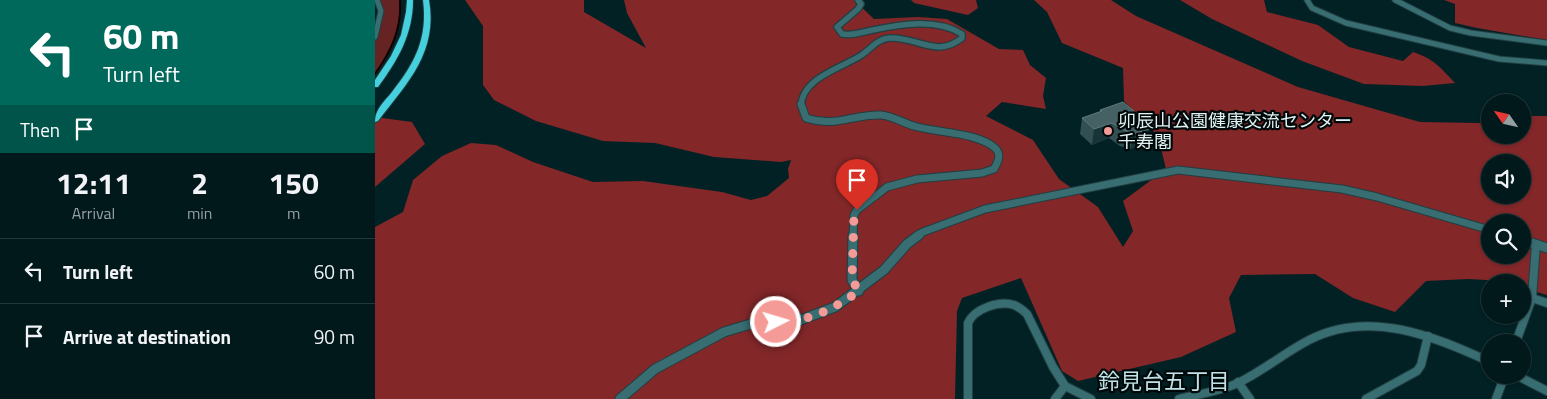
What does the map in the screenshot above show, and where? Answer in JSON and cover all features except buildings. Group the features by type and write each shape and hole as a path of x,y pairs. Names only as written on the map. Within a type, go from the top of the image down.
{"highway":[{"path":"375,85 386,71 404,38 408,23 410,0"},
{"path":"375,119 405,79 419,56 427,37 429,20 426,0"}],"street":[{"path":"375,37 381,11 377,0"},
{"path":"858,0 861,4 858,9 837,27 842,34 849,36 878,28 926,25 948,27 960,32 962,38 949,47 940,48 899,38 883,39 859,57 826,74 808,90 801,101 801,108 806,118 834,124 873,114 884,115 915,127 973,140 994,147 998,152 999,158 995,168 981,174 921,179 889,186 857,210 853,224 851,258 852,280 859,291"},
{"path":"1307,0 1312,8 1346,23 1499,59 1547,63"},
{"path":"1395,0 1450,28 1471,33 1547,43"},
{"path":"621,399 655,370 678,355 724,332 757,322 795,322 835,307 885,270 907,244 923,232 985,209 1178,170 1342,189 1377,197 1481,227"},
{"path":"1531,242 1547,248"},
{"path":"1519,334 1532,298 1536,244"},
{"path":"1532,298 1547,303"},
{"path":"967,399 967,323 971,316 996,303 1021,308 1027,314 1053,367 1065,386 1091,399"},
{"path":"1179,399 1238,382 1306,341 1322,334 1351,326 1373,326 1417,332 1481,358"},
{"path":"1366,399 1417,371 1421,364 1428,336"},
{"path":"1238,382 1250,399"},
{"path":"1531,382 1547,390"},
{"path":"1496,399 1502,384"},
{"path":"1055,399 1065,386"}],"shaded area":[{"path":"379,0 399,0 399,20 394,40 375,76 375,41"},
{"path":"465,0 584,0 584,12 646,48 627,13 624,0 854,0 874,19 918,17 947,19 999,49 1023,50 1030,65 1046,78 1043,96 1046,109 1002,102 986,116 1033,140 1059,179 1098,207 1123,247 1133,231 1123,201 1166,169 1158,136 1124,101 1123,68 1062,43 1047,12 1034,0 1111,0 1136,16 1298,87 1420,122 1481,122 1481,144 1531,144 1531,116 1547,116 1547,295 1531,290 1531,274 1481,274 1481,280 1426,281 1395,312 1353,298 1315,274 1241,275 1229,298 1236,332 1181,357 1078,381 1062,371 1021,278 962,298 957,311 955,399 375,399 375,227 403,212 413,180 442,156 471,143 496,145 533,162 593,182 643,181 722,192 751,200 767,196 789,178 788,169 791,160 781,162 714,157 655,143 603,141 536,121 494,100 483,85 483,26"},
{"path":"911,0 976,0 978,8 968,15 914,3"},
{"path":"1180,0 1264,0 1267,12 1318,25 1349,47 1403,61 1413,52 1420,55 1436,64 1455,83 1423,86 1364,84 1302,61 1212,19"},
{"path":"1444,0 1547,0 1547,40 1455,23 1455,4"},
{"path":"375,117 412,122 425,144 375,187"}],"waterway":[{"path":"375,74 386,57 394,39 399,21 400,0"}],"place":[{"name":"卯辰山公園健康交流センター 千寿閣","path":"1108,131"}],"district":[{"name":"鈴見台五丁目","path":"1164,381"}],"route":[{"path":"776,322 795,322 835,307 859,291 852,280 851,258 854,215 857,210"}]}
